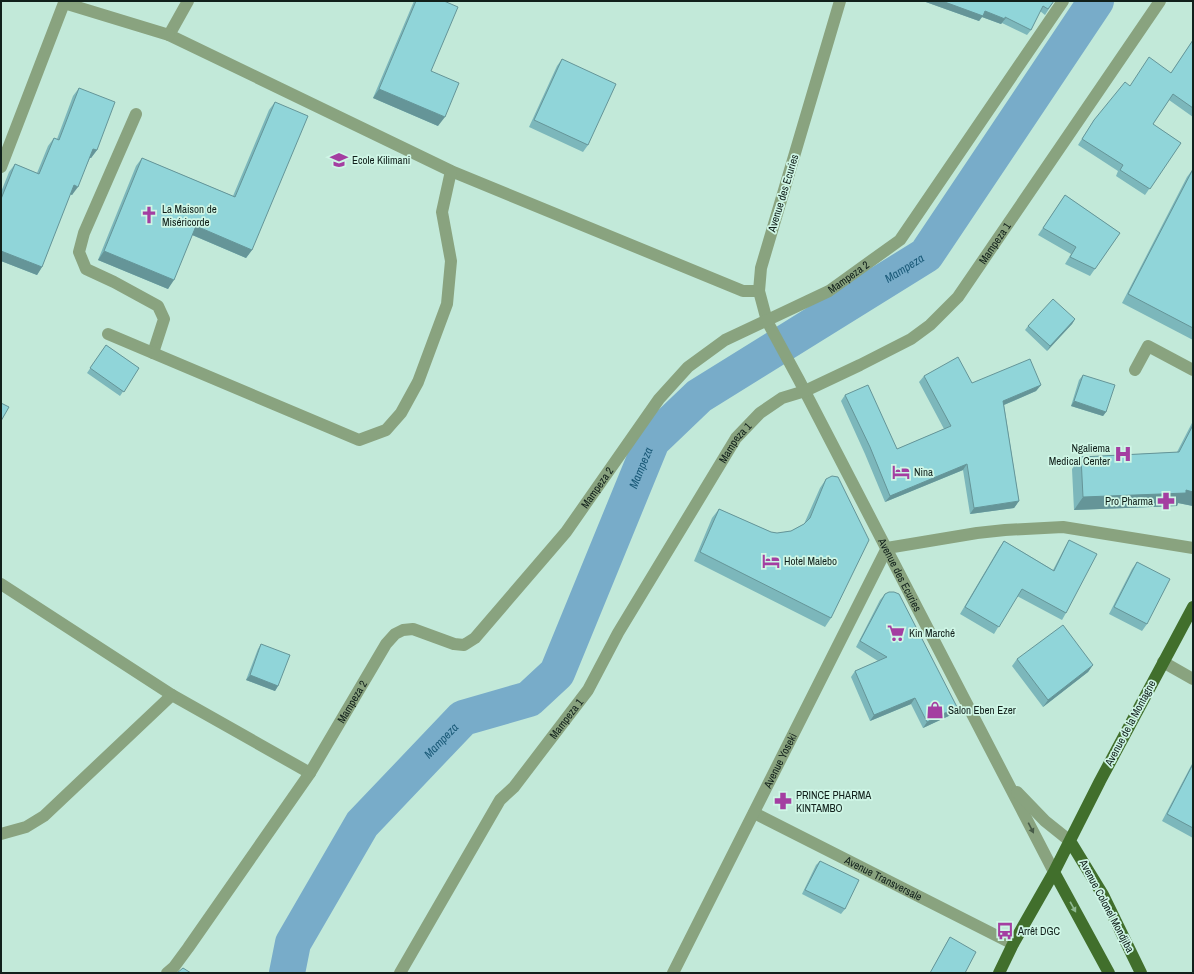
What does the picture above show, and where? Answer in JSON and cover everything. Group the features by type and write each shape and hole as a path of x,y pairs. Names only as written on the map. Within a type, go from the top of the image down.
{"main road":[{"name":"Avenue de la Montagne","path":"999,973 1013,944 1054,872 1100,781 1193,607"},
{"name":"Avenue Colonel Mondjiba","path":"1070,841 1103,895 1141,973"},
{"path":"1054,872 1109,973"}],"street":[{"path":"169,36 188,1"},
{"name":"Avenue des Ecuries","path":"840,1 760,268 759,291 766,321 776,336 805,391 1054,872"},
{"name":"Mampeza 2","path":"167,973 174,967 188,948 310,774 386,644 395,634 403,630 413,629 454,644 464,645 474,638 566,532 659,399 688,367 725,340 829,291 900,240 1064,1"},
{"name":"Mampeza 1","path":"400,973 500,800 514,787 588,690 618,633 736,438 760,413 782,398 805,391 911,339 930,325 958,297 1160,1"},
{"path":"1,167 64,3 169,36 451,171 742,291 759,291"},
{"path":"136,114 84,233 79,252 86,269 114,282 158,306 164,320 153,353"},
{"path":"108,334 359,440 386,430 401,413 418,382 447,304 451,261 442,212 451,171"},
{"path":"1135,370 1148,346 1193,370"},
{"path":"886,548 977,533 1063,527 1193,548"},
{"name":"Avenue Yoseki","path":"673,973 886,548"},
{"path":"1,584 172,695 310,774"},
{"path":"1163,662 1193,679"},
{"path":"1,834 26,827 44,816 172,695"},
{"name":"Avenue des Ecuries","path":"1007,780 1045,821 1070,841"},
{"name":"Avenue Transversale","path":"754,813 1013,944"}],"building":[{"path":"416,1 444,1 458,7 431,71 459,83 445,117 379,89"},
{"path":"942,1 1054,1 1048,9 1043,6 1031,30 1005,17 1005,19 985,11 983,16"},
{"path":"1193,40 1193,108 1173,94 1153,124 1181,143 1150,189 1120,170 1123,165 1082,139 1094,120 1125,82 1130,86 1149,57 1171,73"},
{"path":"562,59 616,84 588,145 534,120"},
{"path":"79,88 115,102 97,150 93,149 78,187 74,185 42,267 1,251 1,199 15,164 39,174 54,138 59,140"},
{"path":"275,102 308,116 252,250 196,226 174,280 104,251 142,158 235,197"},
{"path":"1193,169 1193,328 1128,294"},
{"path":"1065,195 1120,233 1095,269 1070,257 1076,247 1043,228"},
{"path":"1053,299 1075,319 1050,346 1028,326"},
{"path":"106,345 139,368 124,392 90,368"},
{"path":"958,357 972,383 1030,359 1041,385 1003,401 1019,501 974,508 967,464 890,496 870,447 845,395 868,385 897,449 951,426 924,376"},
{"path":"1083,375 1115,385 1106,412 1074,401"},
{"path":"1,403 9,407 1,421"},
{"path":"1193,425 1193,492 1186,490 1186,493 1083,497 1081,457 1179,452"},
{"path":"832,476 838,477 869,540 831,618 700,552 719,509 771,532 777,533 791,531 804,524 810,518 826,479"},
{"path":"1069,540 1097,554 1066,613 1022,589 999,627 965,607 1004,541 1054,571"},
{"path":"1137,562 1170,579 1147,624 1114,607"},
{"path":"889,592 899,594 957,707 927,722 915,698 874,715 855,671 887,657 860,641 885,594"},
{"path":"1063,625 1093,665 1048,700 1017,659"},
{"path":"261,644 290,655 278,686 250,675"},
{"path":"1193,764 1193,828 1167,814"},
{"path":"820,861 859,880 845,909 805,890"},
{"path":"950,937 976,952 965,973 930,973"},
{"path":"183,968 191,973 177,973"}],"waterway":[{"name":"Mampeza","path":"287,973 293,943 362,824 463,718 529,699 557,673 652,441 699,396 926,255 1096,1"}],"place":[{"name":"Ecole Kilimani","path":"339,160"},
{"name":"La Maison de Miséricorde","path":"149,215"},
{"name":"Ngaliema Medical Center","path":"1123,454"},
{"name":"Nina","path":"901,472"},
{"name":"Pro Pharma","path":"1166,501"},
{"name":"Hotel Malebo","path":"771,561"},
{"name":"Kin Marché","path":"896,633"},
{"name":"Salon Eben Ezer","path":"935,710"},
{"name":"PRINCE PHARMA KINTAMBO","path":"783,801"},
{"name":"Arrêt DGC","path":"1005,931"}]}
